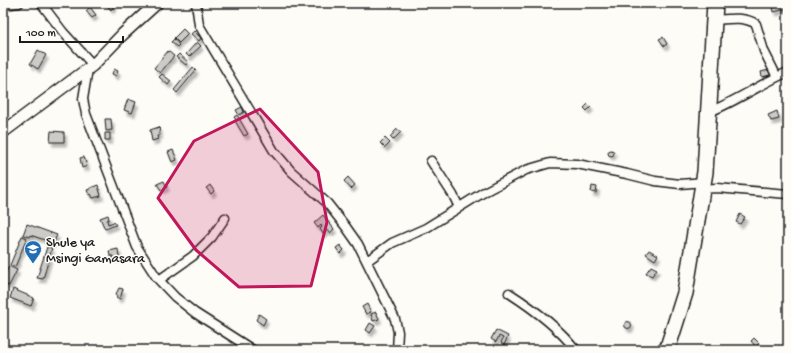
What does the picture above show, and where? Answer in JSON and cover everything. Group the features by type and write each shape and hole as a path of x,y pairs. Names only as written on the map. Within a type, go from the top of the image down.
{"highway":[{"path":"667,350 685,293 703,186 715,3"}],"street":[{"path":"3,5 19,3"},
{"path":"41,3 91,67"},
{"path":"3,132 91,67 156,3"},
{"path":"196,3 199,25 274,151 291,171 326,203 346,226 358,244 395,319 398,332 397,350"},
{"path":"714,20 750,20 756,24 764,51 777,77"},
{"path":"91,67 83,99 86,114 137,247 159,280 175,297 195,313 253,350"},
{"path":"709,112 740,98 761,85 788,72"},
{"path":"431,161 459,207"},
{"path":"367,261 392,244 426,228 484,192 526,170 550,163 577,164 655,181 788,194"},
{"path":"159,280 193,256 212,237 225,218"},
{"path":"509,293 534,310 560,332 576,350"}],"highlighted area":[{"path":"260,109 318,172 327,222 311,286 239,287 196,250 158,198 194,141"}],"building":[{"path":"111,3 115,5 111,10 108,7"},
{"path":"786,4 788,8 774,12 773,7"},
{"path":"90,7 96,15 92,18 86,11"},
{"path":"183,29 188,34 179,43 174,38"},
{"path":"194,31 201,38 199,41 191,34"},
{"path":"663,37 667,44 664,46 659,39"},
{"path":"174,39 179,45 177,47 171,42"},
{"path":"197,42 201,46 189,57 186,54"},
{"path":"38,50 46,55 38,69 30,64"},
{"path":"168,51 174,56 160,73 154,68"},
{"path":"179,54 188,62 186,65 176,57"},
{"path":"193,67 196,70 177,93 174,90"},
{"path":"114,69 118,71 116,76 112,74"},
{"path":"772,69 774,74 762,77 761,72"},
{"path":"162,74 171,81 168,85 159,77"},
{"path":"128,99 136,102 132,113 124,110"},
{"path":"588,104 591,107 587,111 584,108"},
{"path":"242,107 244,112 239,115 236,110"},
{"path":"777,111 779,119 771,121 768,115"},
{"path":"237,115 248,134 244,136 235,121 236,120 234,117"},
{"path":"105,119 111,119 112,130 106,131"},
{"path":"159,127 160,135 157,136 158,139 152,141 150,130"},
{"path":"397,129 401,132 393,140 390,137"},
{"path":"51,131 64,132 64,142 50,142"},
{"path":"105,133 110,133 110,140 105,140"},
{"path":"385,138 390,143 385,148 380,143"},
{"path":"173,150 177,160 172,162 168,152"},
{"path":"611,150 614,153 611,156 608,153"},
{"path":"84,157 87,166 82,168 80,158"},
{"path":"348,177 355,185 351,189 344,181"},
{"path":"164,181 167,187 161,190 157,184"},
{"path":"98,185 101,196 93,198 91,194 89,195 87,190"},
{"path":"210,185 214,191 211,194 206,188"},
{"path":"592,186 597,187 596,193 591,192"},
{"path":"740,214 745,217 740,224 736,222"},
{"path":"108,215 108,224 114,222 116,225 105,229 100,218"},
{"path":"323,215 334,229 330,233 328,230 323,234 320,229 322,227 321,225 318,228 314,223"},
{"path":"27,224 57,235 53,244 30,235 30,237 23,235"},
{"path":"22,236 27,238 15,267 10,265"},
{"path":"340,245 344,250 340,254 336,248"},
{"path":"47,247 52,248 43,279 37,278"},
{"path":"118,249 119,258 113,259 113,256 110,256 109,251"},
{"path":"649,250 658,255 655,260 646,254"},
{"path":"9,266 17,270 9,286 3,283 3,278"},
{"path":"651,266 657,269 652,276 646,273"},
{"path":"119,288 123,289 120,299 116,297"},
{"path":"13,289 34,298 31,306 10,298"},
{"path":"367,304 371,312 366,314 362,307"},
{"path":"376,312 379,319 373,321 371,314"},
{"path":"259,314 266,319 263,325 256,320"},
{"path":"628,322 631,325 628,328 625,325"},
{"path":"370,323 375,326 370,333 366,330"},
{"path":"496,330 508,336 504,345 501,343 503,338 499,336 496,342 491,339"},
{"path":"754,338 759,343 756,347 751,341"}],"place":[{"name":"Shule ya Msingi Gamasara","path":"33,264"}]}
